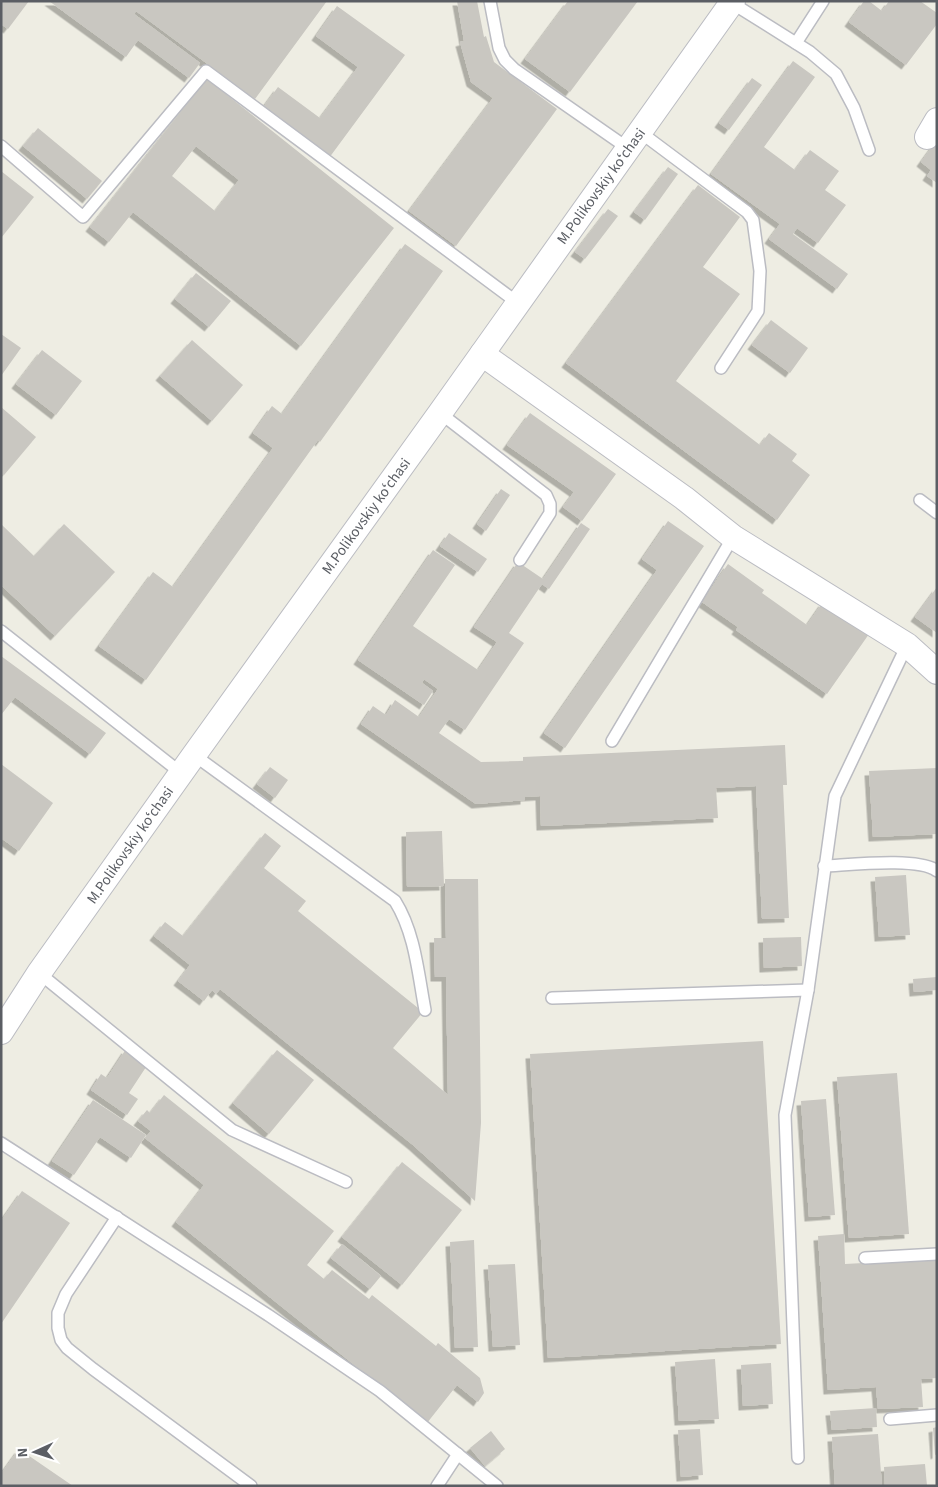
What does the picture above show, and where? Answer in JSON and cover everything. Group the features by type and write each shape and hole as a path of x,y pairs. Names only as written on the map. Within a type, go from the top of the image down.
{"street":[{"name":"M.Polikovskiy koʻchasi","path":"1,1032 40,973 187,764 733,2"},
{"path":"482,354 684,498 733,537 907,645 937,672"}],"lane":[{"path":"490,1 499,48 506,60 514,68 634,140 747,212 753,220 760,271 758,311 721,368"},
{"path":"796,43 823,1"},
{"path":"733,2 810,52 836,74 854,108 869,150"},
{"path":"1,146 83,217 206,71 518,302"},
{"path":"440,413 546,495 550,504 550,513 520,560"},
{"path":"920,500 937,513"},
{"path":"612,741 733,537"},
{"path":"1,631 187,764 395,901 404,916 413,947 425,1010"},
{"path":"798,1458 785,1115 808,990 835,796 907,645"},
{"path":"824,866 912,863 932,867 937,871"},
{"path":"40,973 232,1130 346,1182"},
{"path":"552,998 808,990"},
{"path":"1,1143 268,1315 380,1391 497,1486"},
{"path":"117,1218 66,1294 58,1312 58,1328 61,1340 67,1348 93,1369 251,1486"},
{"path":"865,1258 937,1254"},
{"path":"890,1419 937,1415"},
{"path":"437,1486 458,1454"}],"building":[{"path":"1,1 29,1 8,29 1,24"},
{"path":"49,1 327,1 255,99 136,11 134,14 200,63 189,78 138,40 126,57"},
{"path":"457,1 477,1 484,37 486,36 494,62 557,109 456,246 409,211 493,98 471,82 460,42 464,41"},
{"path":"568,1 638,1 570,92 525,59"},
{"path":"864,1 869,1 882,11 889,1 920,1 937,13 937,24 906,65 849,22"},
{"path":"337,6 405,55 329,158 262,109 278,87 320,118 358,67 316,36"},
{"path":"793,61 815,77 764,147 795,170 810,150 839,171 825,190 846,205 818,243 797,228 793,234 848,274 837,289 769,239 780,224 711,174"},
{"path":"752,78 762,85 729,130 719,123"},
{"path":"207,79 394,228 301,346 133,212 109,242 90,227","holes":["196,146 239,180 215,211 172,176"]},
{"path":"38,128 102,181 87,199 23,146"},
{"path":"937,140 937,183 927,176 931,170 921,162"},
{"path":"668,167 678,174 645,220 634,212"},
{"path":"1,171 34,197 1,238"},
{"path":"698,185 740,217 703,267 740,294 676,381 760,445 769,433 797,454 792,461 810,475 777,520 566,363"},
{"path":"608,209 618,216 585,259 575,252"},
{"path":"405,244 443,271 320,442 318,440 146,680 99,646 153,572 173,587 273,448 253,433 272,406 282,414"},
{"path":"196,273 231,301 209,327 175,299"},
{"path":"771,320 808,348 790,373 752,345"},
{"path":"1,334 21,348 1,376"},
{"path":"192,340 243,385 212,421 160,376"},
{"path":"42,350 82,381 56,415 16,384"},
{"path":"1,407 36,437 4,475 1,473"},
{"path":"530,413 616,474 582,521 563,507 574,492 507,445"},
{"path":"501,489 510,495 486,531 477,524"},
{"path":"668,521 704,546 565,748 544,733 657,570 642,559"},
{"path":"581,523 590,529 549,589 542,584 509,633 524,643 465,730 449,719 439,733 481,762 523,761 523,757 785,745 787,785 783,785 789,918 762,919 756,786 716,788 718,818 541,826 540,796 525,797 525,800 476,804 361,724 373,706 386,715 395,700 419,717 438,689 424,679 422,683 433,691 424,705 358,660 433,550 455,565 413,626 478,670 497,642 474,627 518,562 543,579"},
{"path":"1,524 34,556 64,524 115,572 55,636 1,585"},
{"path":"449,533 487,559 478,572 440,546"},
{"path":"728,564 764,590 762,593 807,625 823,602 869,634 827,694 736,630 738,627 702,602"},
{"path":"937,587 937,633 915,617"},
{"path":"1,656 106,733 90,754 15,697 1,715"},
{"path":"1,764 53,803 19,851 1,838"},
{"path":"270,767 288,780 275,798 257,784"},
{"path":"937,768 937,834 873,837 869,771"},
{"path":"442,831 444,886 407,887 406,832"},
{"path":"265,833 281,846 264,868 306,901 298,911 423,1012 393,1048 448,1095 446,977 435,977 434,938 446,938 445,879 478,879 481,1123 475,1201 413,1145 220,989 216,994 212,990 204,1001 178,981 190,965 154,936 165,922 183,936"},
{"path":"906,875 910,935 879,937 875,877"},
{"path":"801,937 802,966 764,968 763,938"},
{"path":"937,977 937,990 914,992 913,979"},
{"path":"763,1041 781,1344 548,1358 530,1054"},
{"path":"126,1049 148,1064 129,1093 138,1099 127,1115 91,1090 101,1074 107,1078"},
{"path":"277,1050 314,1080 269,1134 233,1103"},
{"path":"897,1073 909,1234 849,1238 837,1077"},
{"path":"164,1095 334,1231 307,1265 324,1279 332,1270 369,1299 372,1295 436,1346 438,1343 480,1378 484,1393 478,1402 457,1385 427,1423 176,1222 204,1185 145,1138 151,1131 138,1121 147,1110 150,1113"},
{"path":"826,1099 835,1215 809,1217 801,1101"},
{"path":"93,1100 146,1135 131,1158 100,1137 74,1175 52,1161"},
{"path":"402,1162 462,1210 402,1285 342,1237"},
{"path":"22,1191 70,1223 1,1324 1,1221"},
{"path":"844,1234 845,1264 937,1259 937,1378 921,1379 923,1407 878,1409 876,1387 828,1390 818,1236"},
{"path":"474,1240 478,1347 455,1348 450,1242"},
{"path":"342,1244 381,1276 370,1289 331,1258"},
{"path":"515,1264 520,1345 493,1347 488,1265"},
{"path":"715,1359 719,1419 679,1421 675,1362"},
{"path":"771,1363 773,1404 743,1406 741,1365"},
{"path":"876,1408 877,1427 832,1430 830,1411"},
{"path":"937,1427 937,1454 935,1455 933,1428"},
{"path":"700,1429 703,1475 681,1477 678,1430"},
{"path":"491,1431 505,1449 485,1466 470,1448"},
{"path":"878,1434 882,1486 835,1486 832,1437"},
{"path":"19,1449 73,1486 1,1486 1,1474"},
{"path":"925,1464 927,1486 885,1486 884,1467"}]}
